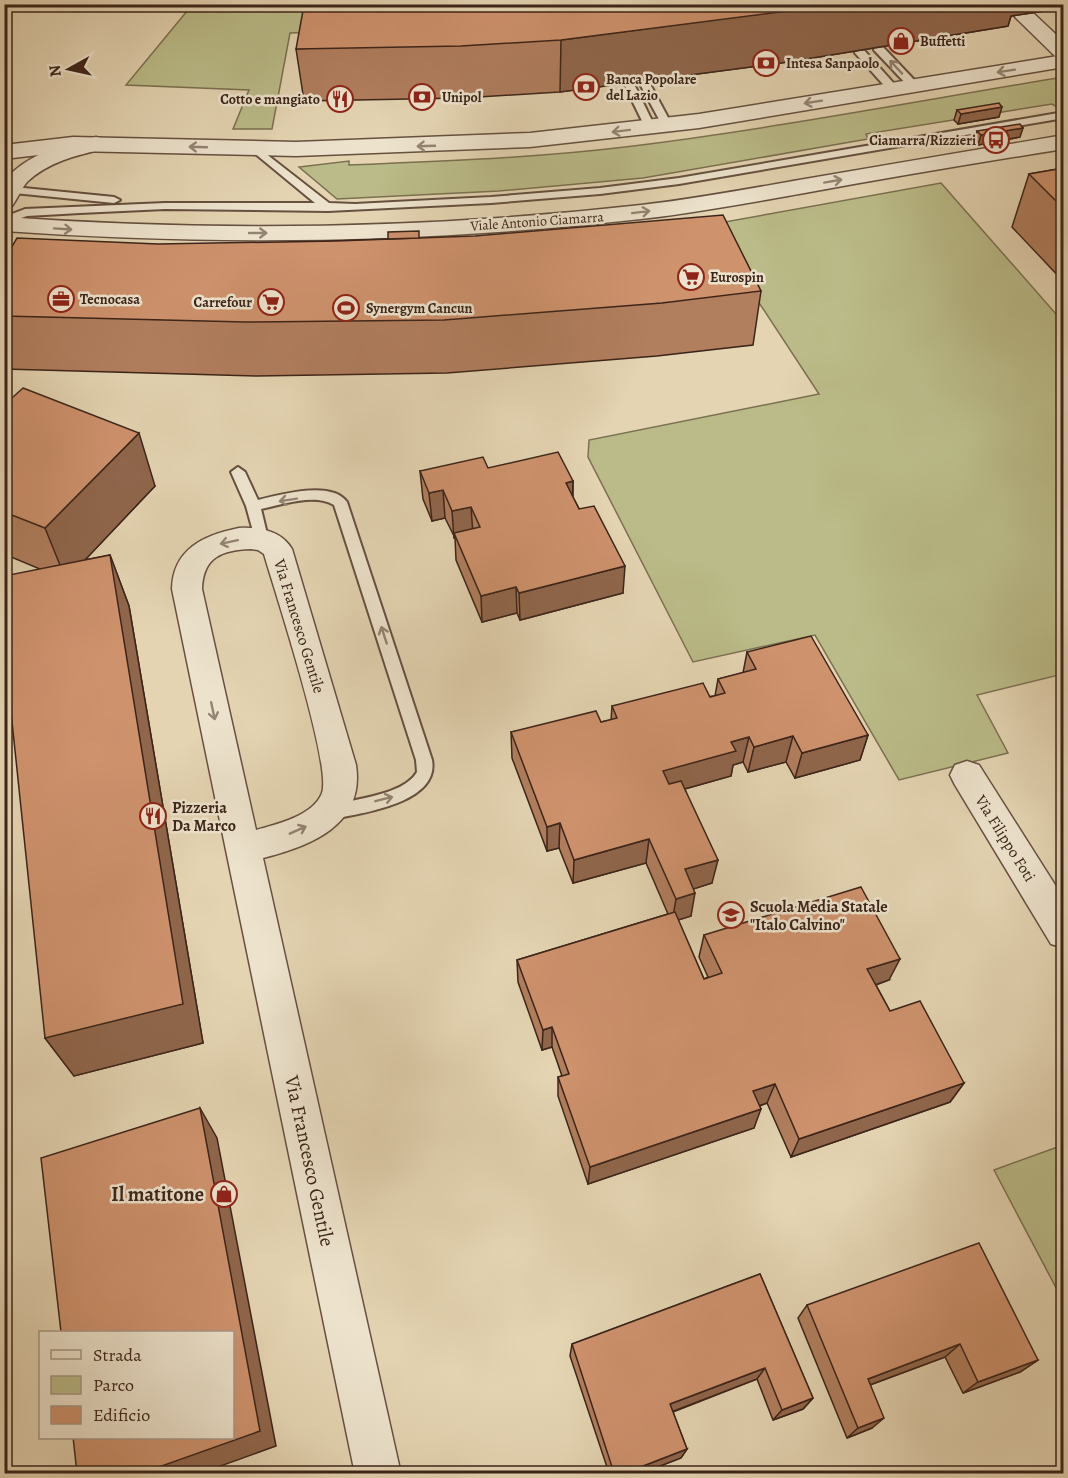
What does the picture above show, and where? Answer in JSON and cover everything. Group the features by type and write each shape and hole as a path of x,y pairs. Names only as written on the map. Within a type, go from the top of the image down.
{"street":[{"path":"1023,14 1064,54"},
{"path":"4,152 96,144 256,149 471,144 658,126 1064,61"},
{"name":"Viale Antonio Ciamarra","path":"4,223 183,238 458,227 590,218 686,210 1064,141"},
{"path":"6,193 24,172 38,164 68,151 96,144"},
{"name":"Via Francesco Gentile","path":"327,813 340,791 337,752 277,549 273,543 261,538 224,543 206,550 194,562 187,580 187,589 378,1473"},
{"name":"Via Filippo Foti","path":"967,775 1064,932"},
{"path":"243,848 291,834 327,813"}],"lane":[{"path":"879,48 903,88"},
{"path":"858,51 903,88"},
{"path":"645,84 658,126"},
{"path":"630,86 658,126"},
{"name":"Viale Antonio Ciamarra","path":"4,223 25,213 165,206 328,208 491,200 627,188 1064,115"},
{"path":"256,149 328,208"},
{"name":"Viale Antonio Ciamarra","path":"6,193 165,206"},
{"path":"238,472 253,506 261,538"},
{"path":"253,506 318,495 335,497 340,502 425,766 425,774 421,782 400,795 327,813"}],"green space":[{"path":"192,5 490,5 501,25 290,33 272,129 233,129 249,90 126,85"},
{"path":"1063,77 1063,106 1057,107 1052,104 866,134 868,139 643,178 499,191 337,199 299,167 349,161 349,165 487,159 625,147 790,123"},
{"path":"941,183 1063,322 1063,674 977,695 1008,753 899,780 815,635 693,662 588,457 589,440 819,394 708,225"},
{"path":"1064,1145 1063,1301 994,1170"}],"building":[{"path":"835,4 561,40 461,46 296,49 304,5"},
{"path":"999,103 1002,107 961,114 957,110"},
{"path":"1020,124 1023,128 981,135 977,131"},
{"path":"1064,168 1064,209 1029,174"},
{"path":"723,215 761,291 662,303 444,320 245,322 4,316 4,260 17,238 158,244 336,241 475,236"},
{"path":"419,231 419,238 388,239 388,232"},
{"path":"23,388 139,433 45,528 4,512 4,405"},
{"path":"558,452 573,481 566,483 579,509 594,506 625,566 519,593 516,587 481,596 454,533 480,527 471,507 452,511 443,490 429,493 420,471 483,457 488,468"},
{"path":"110,555 183,1004 45,1038 4,645 4,576"},
{"path":"811,636 868,735 802,753 793,736 754,747 749,737 731,742 736,751 663,771 669,784 681,781 718,860 685,869 695,893 676,899 649,839 574,860 560,823 547,827 511,732 596,711 601,722 617,718 612,706 703,683 710,697 725,693 718,679 756,669 747,652"},
{"path":"861,887 900,959 867,969 890,1011 920,1001 964,1083 799,1139 775,1084 753,1091 761,1109 590,1167 558,1077 569,1074 552,1027 543,1030 517,960 675,912 704,979 722,973 704,935"},
{"path":"200,1108 260,1431 142,1473 77,1473 73,1439 234,1439 234,1331 61,1331 41,1158"},
{"path":"979,1243 1038,1360 978,1382 960,1344 868,1379 884,1418 858,1428 807,1305"},
{"path":"760,1274 813,1398 782,1410 765,1368 670,1404 687,1449 625,1473 614,1473 572,1344"}],"place":[{"name":"Buffetti","path":"901,41"},
{"name":"Intesa Sanpaolo","path":"766,63"},
{"name":"Banca Popolare del Lazio","path":"586,87"},
{"name":"Unipol","path":"422,97"},
{"name":"Cotto e mangiato","path":"340,99"},
{"name":"Ciamarra/Rizzieri","path":"996,140"},
{"name":"Eurospin","path":"691,277"},
{"name":"Tecnocasa","path":"61,299"},
{"name":"Carrefour","path":"271,302"},
{"name":"Synergym Cancun","path":"346,308"},
{"name":"Pizzeria Da Marco","path":"153,816"},
{"name":"Scuola Media Statale \"Italo Calvino\"","path":"731,915"},
{"name":"Il matitone","path":"224,1194"}]}
